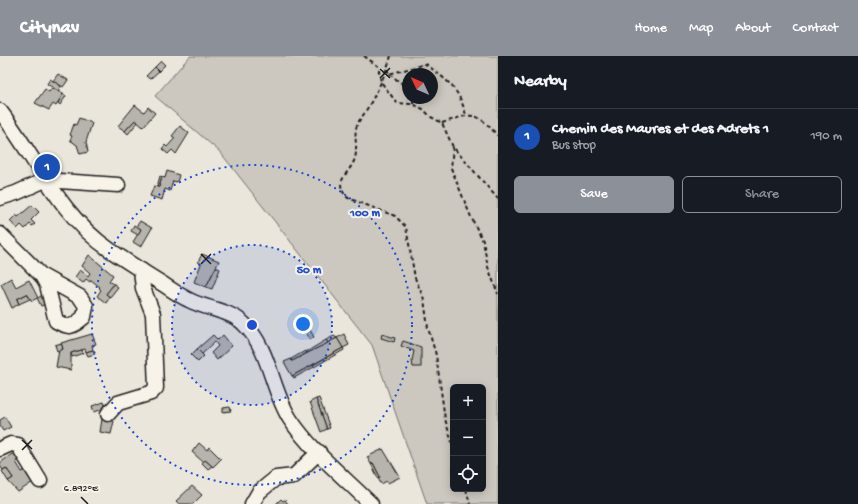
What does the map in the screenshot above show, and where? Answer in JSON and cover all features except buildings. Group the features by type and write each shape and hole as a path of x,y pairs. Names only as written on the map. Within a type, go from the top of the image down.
{"street":[{"path":"0,111 24,144 56,196 75,220 108,249 189,300 231,316 243,323 259,345 280,401 301,434 371,504"},
{"path":"0,198 46,180 118,185"},
{"path":"0,234 42,276"},
{"path":"108,414 118,403 151,393 156,388 153,314 143,288 141,270"},
{"path":"0,449 12,444 18,445 40,481"},
{"path":"252,504 259,492 276,478 294,476 319,452"}],"path":[{"path":"364,56 378,66 381,82 397,103 402,103"},
{"path":"391,56 381,82 358,122 354,134 356,153 354,162 343,176 341,185 342,192 348,198 395,216 406,227 415,278 424,299 428,328 436,355 445,419 450,436"},
{"path":"389,74 426,64 452,84 463,102 466,115"},
{"path":"387,68 389,74 402,84"},
{"path":"413,104 423,109 431,117 442,122 466,115 481,117 498,136"},
{"path":"442,122 453,146 498,199"},
{"path":"453,146 451,168 471,217 483,241 488,267 498,294"},
{"path":"467,492 470,504"}],"shaded area":[{"path":"190,56 498,56 498,504 427,504 372,345 220,152 155,96"}],"place":[{"name":"Chemin des Maures et des Adrets 1","path":"47,167"}]}
